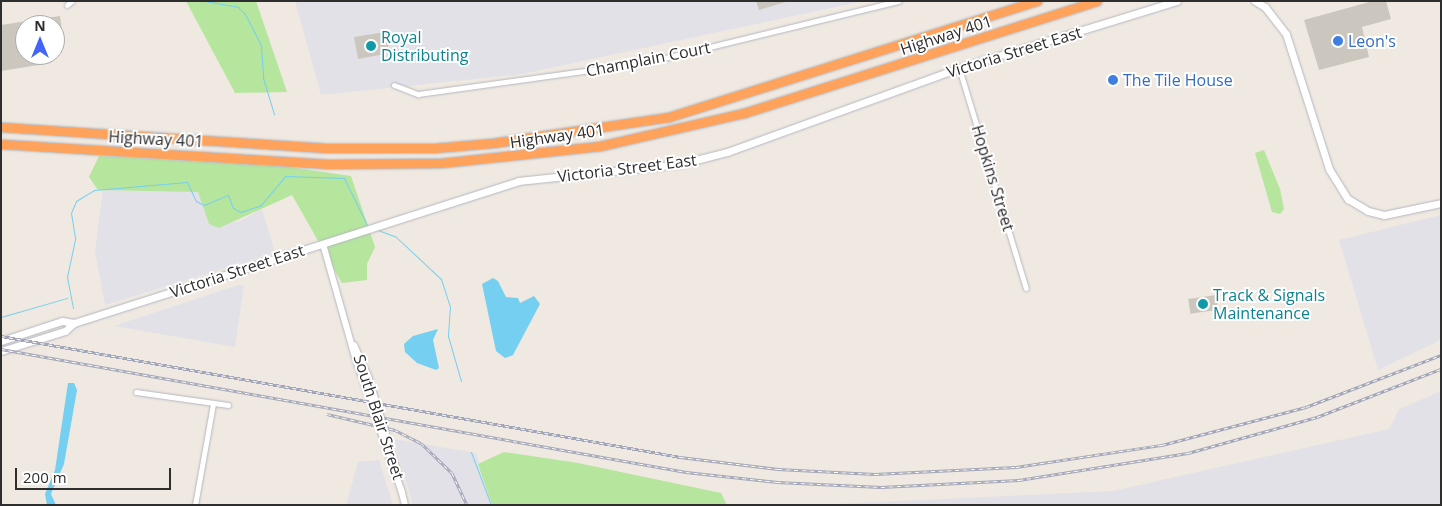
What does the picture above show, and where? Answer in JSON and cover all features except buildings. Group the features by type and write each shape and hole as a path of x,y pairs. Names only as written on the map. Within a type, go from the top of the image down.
{"highway":[{"name":"Highway 401","path":"1,127 326,148 493,143 669,117 1037,1"},
{"name":"Highway 401","path":"1,145 328,164 441,163 600,146 744,113 1097,1"}],"main road":[{"name":"Victoria Street East","path":"1,341 62,321 74,323 518,181 680,164 727,152 959,68 1177,1"},
{"path":"1254,1 1265,7 1286,34 1329,170 1348,199 1368,211 1384,215 1441,203"},
{"name":"Victoria Street East","path":"1,352 65,332 74,323"}],"street":[{"name":"Champlain Court","path":"394,85 418,94 638,64 899,1"},
{"name":"Hopkins Street","path":"959,68 1026,288"},
{"name":"South Blair Street","path":"323,244 353,342 388,434 406,505"},
{"path":"136,392 228,405"},
{"path":"194,505 212,404"}],"shaded area":[{"path":"295,1 864,1 522,74 321,95"},
{"path":"103,188 198,192 209,223 238,222 262,209 275,253 105,305 95,252"},
{"path":"1441,215 1441,340 1378,370 1339,240"},
{"path":"238,285 244,285 235,347 114,326"},
{"path":"1441,391 1441,505 811,505 1113,491 1389,429 1399,409"},
{"path":"394,439 476,453 492,505 413,505"},
{"path":"379,460 393,505 346,505 358,462"}],"green space":[{"path":"186,1 256,1 287,92 235,93"},
{"path":"1264,150 1280,189 1284,209 1280,214 1272,212 1255,153"},
{"path":"99,156 289,167 351,176 375,247 367,264 367,280 342,283 292,195 219,228 209,224 198,192 98,190 89,177"},
{"path":"504,452 578,463 721,493 727,505 492,505 478,464"}],"water":[{"path":"493,278 498,281 506,297 518,298 520,303 534,296 540,304 513,355 505,358 496,351 482,284"},
{"path":"438,329 433,340 439,368 436,370 417,363 405,352 404,344 413,336"},
{"path":"68,383 74,383 77,390 64,464 51,494 56,505 47,505 45,494 55,470"}],"waterway":[{"path":"205,1 238,7 245,14 261,46 263,78 274,114"},
{"path":"73,308 67,277 75,238 71,213 76,201 94,190 187,182 196,201 204,205 228,195 233,208 241,212 261,205 285,176 344,178 367,225"},
{"path":"378,230 396,237 441,279 450,306 448,336 461,381"},
{"path":"1,317 67,298"},
{"path":"471,452 491,505"}],"railway":[{"path":"1,336 680,457 778,469 875,474 1016,467 1162,445 1306,407 1441,355"},
{"path":"1,349 686,472 777,482 881,487 1019,480 1188,453 1317,417 1441,369"},
{"path":"327,414 395,430 421,443 452,473 467,505"}],"place":[{"name":"Leon's","path":"1338,41"},
{"name":"Royal Distributing","path":"371,46"},
{"name":"The Tile House","path":"1113,80"},
{"name":"Track & Signals Maintenance","path":"1203,304"}]}
